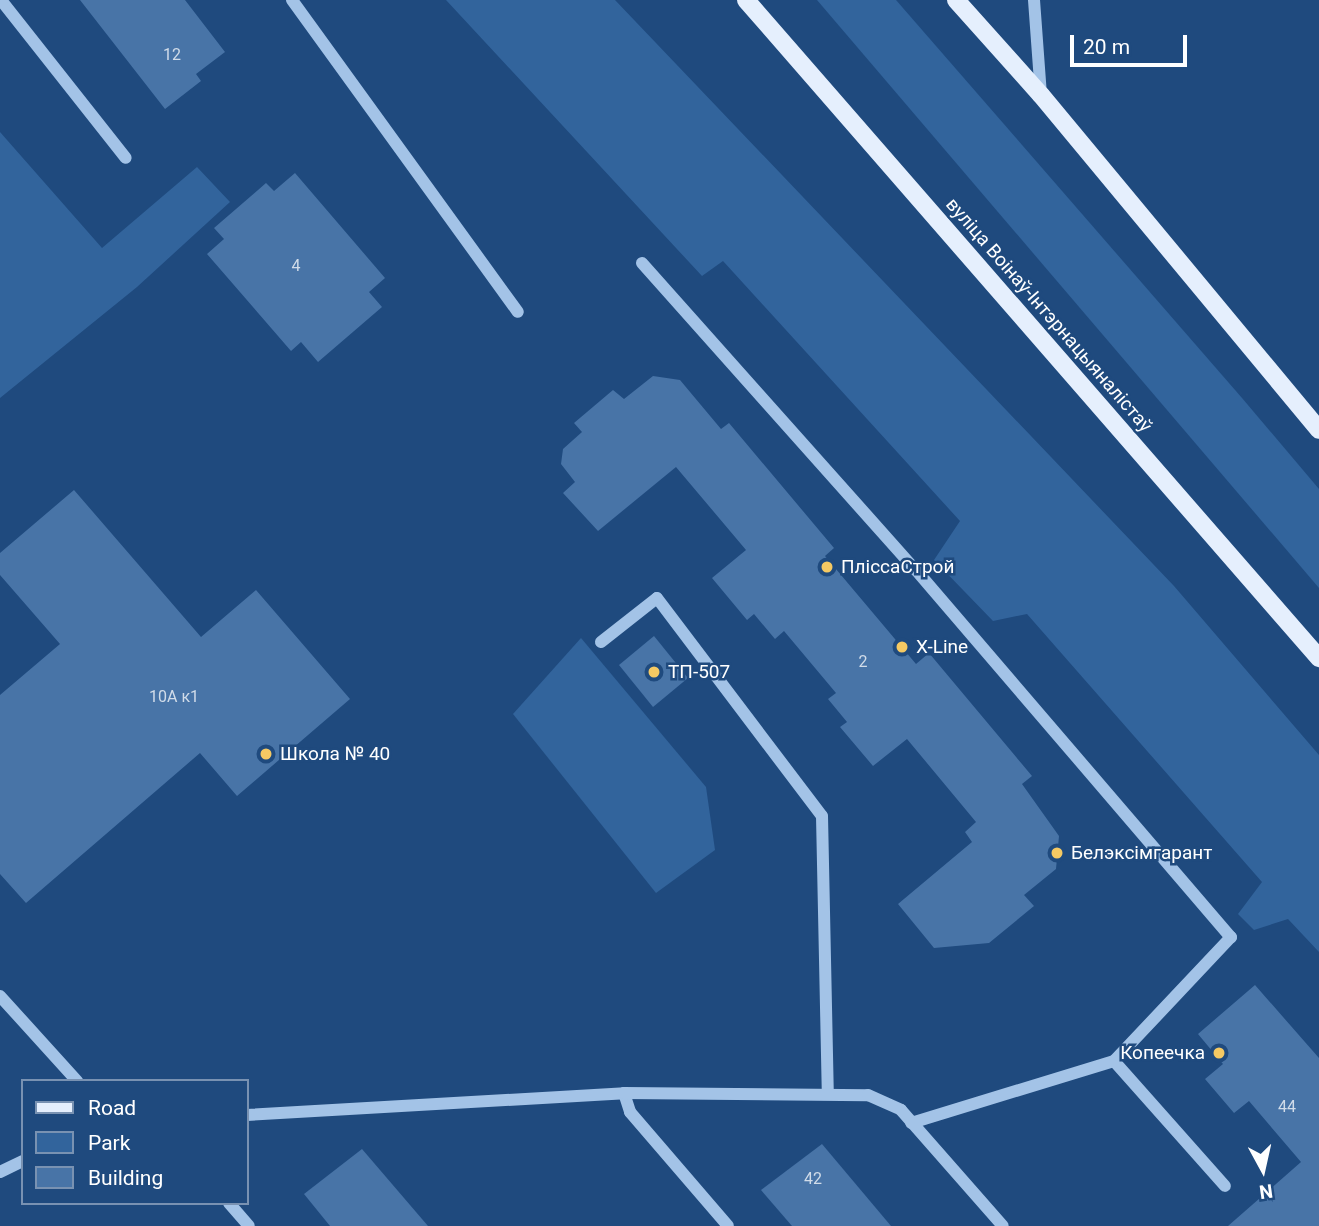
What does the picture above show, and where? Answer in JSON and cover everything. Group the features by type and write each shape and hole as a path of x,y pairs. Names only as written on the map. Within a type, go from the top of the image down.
{"main road":[{"name":"вуліца Воінаў-Інтэрнацыяналістаў","path":"746,0 1319,658"},
{"path":"956,0 1041,95 1319,430"}],"lane":[{"path":"1,0 126,158"},
{"path":"292,0 518,312"},
{"path":"1034,0 1041,95"},
{"path":"642,263 916,570 1231,937 1114,1061 912,1123"},
{"path":"601,642 657,598 822,816 828,1093"},
{"path":"0,996 74,1079"},
{"path":"1114,1061 1225,1186"},
{"path":"624,1093 630,1112 728,1226"},
{"path":"248,1115 624,1093 868,1095 901,1110 1003,1226"},
{"path":"0,1172 21,1162"},
{"path":"231,1205 249,1226"}],"green space":[{"path":"446,0 615,0 1174,586 1319,755 1319,952 1288,919 1254,930 1238,914 1262,882 1027,614 993,621 934,560 960,521 723,261 702,276"},
{"path":"817,0 896,0 1242,398 1319,489 1319,588"},
{"path":"0,132 102,248 197,167 230,202 137,287 0,398"},
{"path":"581,638 706,787 715,850 656,893 513,714"}],"building":[{"path":"80,0 185,0 225,52 196,74 201,81 165,109"},
{"path":"295,173 385,278 369,292 382,307 318,362 301,342 291,351 207,254 224,239 214,228 266,183 274,191"},
{"path":"653,376 680,380 721,429 729,423 834,548 825,556 916,664 929,653 1032,776 1022,784 1059,836 1056,869 1024,895 1034,906 989,943 934,948 898,904 972,842 965,832 976,822 907,739 873,766 840,727 847,722 828,699 836,693 784,631 775,639 754,614 747,620 712,578 746,550 676,467 598,531 563,493 575,482 561,464 563,449 582,432 574,423 613,390 624,399"},
{"path":"74,490 201,637 256,590 350,699 237,796 200,753 26,903 0,874 0,695 60,644 0,575 0,553"},
{"name":"ТП-507","path":"654,636 688,678 653,707 619,665"},
{"path":"1255,985 1319,1058 1319,1226 1228,1226 1301,1162 1249,1101 1234,1113 1205,1079 1223,1064 1198,1034"},
{"path":"822,1144 891,1226 792,1226 761,1190"},
{"path":"362,1149 428,1226 330,1226 304,1194"}],"place":[{"name":"ПліссаСтрой","path":"827,567"},
{"name":"X-Line","path":"902,647"},
{"name":"ТП-507","path":"654,672"},
{"name":"Школа № 40","path":"266,754"},
{"name":"Белэксімгарант","path":"1057,853"},
{"name":"Копеечка","path":"1219,1053"}]}
